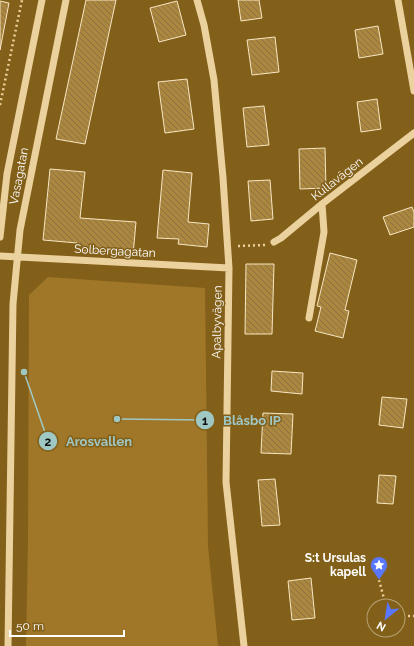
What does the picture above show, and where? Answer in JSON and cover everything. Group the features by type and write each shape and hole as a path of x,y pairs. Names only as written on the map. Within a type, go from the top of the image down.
{"street":[{"name":"Vasagatan","path":"0,237 7,174 42,0"},
{"name":"Vasagatan","path":"8,646 13,304 20,230 66,0"},
{"name":"Apalbyvägen","path":"197,0 204,25 214,80 228,246 226,482 244,646"},
{"path":"398,0 414,91"},
{"name":"Kullavägen","path":"274,242 414,133"},
{"path":"309,318 324,232 322,204"},
{"name":"Solbergagatan","path":"0,256 229,268"}],"path":[{"path":"0,105 1,92 22,0"},
{"path":"228,246 264,246 274,242"},
{"path":"379,580 384,598"}],"shaded area":[{"path":"48,277 205,288 208,546 218,646 26,646 29,295"}],"building":[{"path":"86,0 116,0 85,144 56,139"},
{"path":"238,0 259,0 262,18 241,21"},
{"path":"0,1 9,3 0,50"},
{"path":"177,1 186,35 159,42 150,8"},
{"path":"378,26 383,54 359,58 355,30"},
{"path":"275,37 279,72 252,75 247,40"},
{"path":"187,79 194,129 165,133 158,82"},
{"path":"377,99 381,129 361,132 357,102"},
{"path":"264,106 269,145 247,147 243,108"},
{"path":"325,148 326,188 300,189 299,149"},
{"path":"50,169 85,172 80,218 136,222 133,255 76,250 77,243 43,240"},
{"path":"163,170 192,173 188,222 209,224 207,247 178,244 179,239 157,238"},
{"path":"270,180 273,219 251,221 248,181"},
{"path":"412,207 414,212 414,227 390,235 383,217"},
{"path":"330,253 357,260 345,310 349,311 343,338 315,331 321,307 317,306"},
{"path":"246,264 274,264 272,334 245,334"},
{"path":"272,371 303,373 302,394 271,391"},
{"path":"382,397 407,399 403,428 379,425"},
{"path":"263,413 293,414 291,454 261,453"},
{"path":"379,475 396,476 393,504 377,503"},
{"path":"275,479 280,525 262,526 258,480"},
{"path":"311,578 315,618 292,620 288,581"}],"place":[{"name":"Arosvallen","path":"24,372"},
{"name":"Blåsbo IP","path":"117,419"},
{"name":"S:t Ursulas kapell","path":"379,580"}]}
